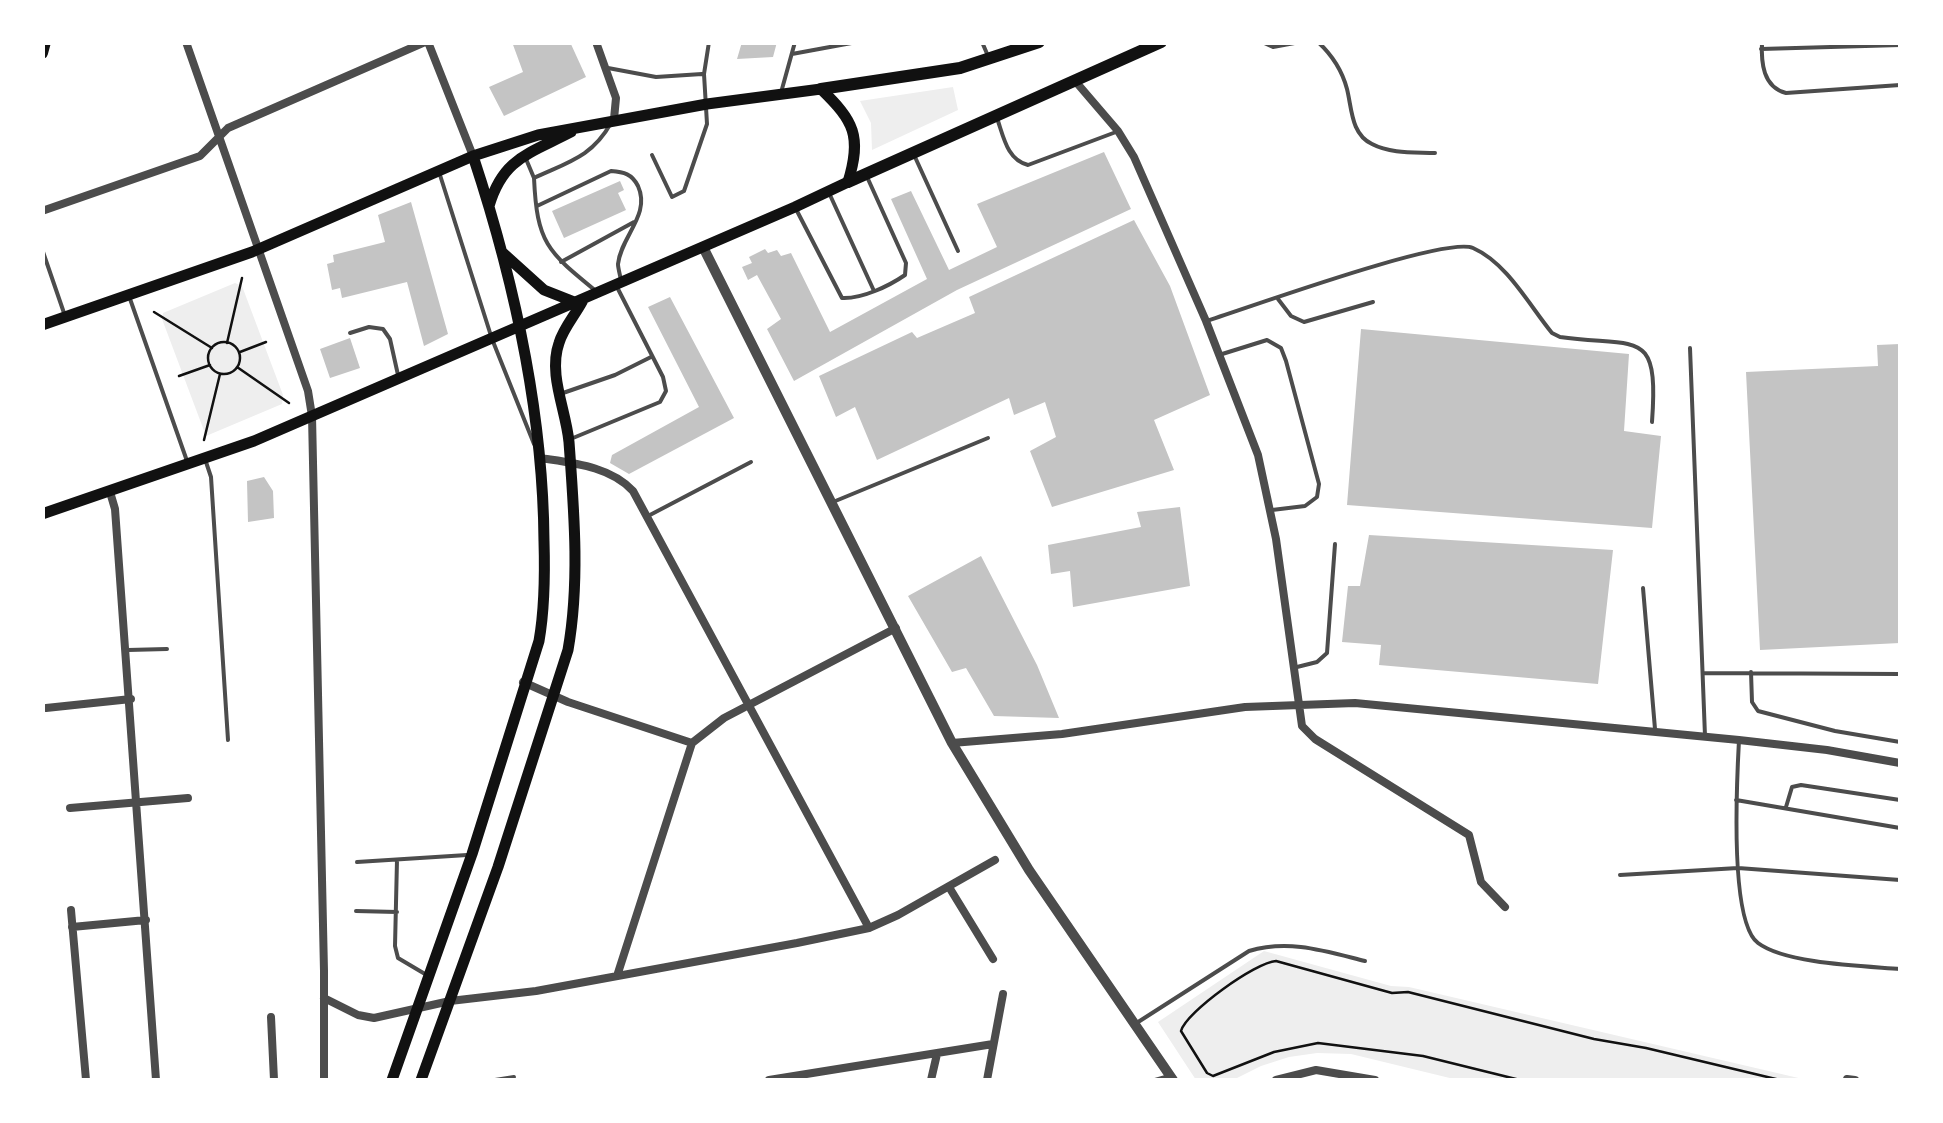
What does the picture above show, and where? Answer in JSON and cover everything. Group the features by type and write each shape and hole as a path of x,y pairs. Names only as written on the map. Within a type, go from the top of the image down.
{"main road":[{"path":"42,53 45,42"},
{"path":"42,325 259,249 472,156 538,135 708,104 960,68 1040,42"},
{"path":"42,514 205,459 399,380 1161,42"},
{"path":"821,89 840,108 855,136 848,182"},
{"path":"489,206 497,180 524,156 588,124"},
{"path":"392,1080 472,854 544,615 544,516 535,414 503,253 472,156"},
{"path":"503,253 544,290 580,302"},
{"path":"421,1080 554,696 574,618 569,439 556,366 559,342 580,302"}],"street":[{"path":"186,42 308,391 312,416 324,1080"},
{"path":"42,211 200,156 228,128 426,42 472,156"},
{"path":"596,42 616,98 614,119"},
{"path":"1076,82 1118,130 1151,194 1258,455 1271,510 1302,726 1314,740 1469,835 1480,882 1506,908"},
{"path":"702,247 952,743 1029,870 1171,1078"},
{"path":"540,458 570,462 626,483 648,516 869,928"},
{"path":"110,492 116,509 128,650 156,1080"},
{"path":"617,976 692,743 724,718 896,628"},
{"path":"523,682 692,743"},
{"path":"46,708 131,698"},
{"path":"952,743 1062,734 1245,708 1355,703 1704,736 1900,763"},
{"path":"70,808 188,798"},
{"path":"324,998 358,1015 374,1018 450,1001 536,991 869,928 995,860"},
{"path":"949,887 993,959"},
{"path":"70,910 86,1080"},
{"path":"72,927 146,920"},
{"path":"987,1080 1003,994"},
{"path":"270,1017 274,1080"},
{"path":"768,1080 994,1044"},
{"path":"931,1080 937,1054"},
{"path":"1276,1080 1316,1070 1375,1080"}],"lane":[{"path":"652,155 672,197 684,191 707,124 704,74 710,42"},
{"path":"782,94 795,42"},
{"path":"792,54 857,42"},
{"path":"982,42 990,60"},
{"path":"1262,42 1272,47 1300,42"},
{"path":"1318,42 1333,56 1346,86 1358,134 1372,144 1396,151 1435,153"},
{"path":"1900,45 1761,46 1767,80 1778,91 1900,85"},
{"path":"608,68 656,78 704,74"},
{"path":"996,117 1012,155 1028,165 1118,130"},
{"path":"534,178 590,152 614,119"},
{"path":"913,153 958,250"},
{"path":"524,156 534,178 545,244 599,294"},
{"path":"439,171 492,339 540,458"},
{"path":"537,206 611,171 633,178 640,192 641,213 619,262 619,284 666,391 660,402 569,439"},
{"path":"795,207 839,295 847,300 874,291 901,278 906,270 865,174"},
{"path":"828,192 874,291"},
{"path":"561,262 634,222"},
{"path":"1206,321 1425,252 1466,246 1492,259 1552,332 1572,339 1621,341 1649,356 1654,369 1652,422"},
{"path":"42,249 66,318"},
{"path":"129,296 188,465"},
{"path":"1278,298 1291,316 1304,322 1373,302"},
{"path":"350,333 383,329 390,339 399,380"},
{"path":"1218,355 1267,340 1280,348 1286,361 1319,484 1316,497 1305,506 1271,510"},
{"path":"1690,348 1704,736"},
{"path":"560,394 651,357"},
{"path":"833,502 988,438"},
{"path":"205,459 210,477 228,740"},
{"path":"648,516 751,462"},
{"path":"1292,668 1317,662 1327,652 1335,544"},
{"path":"1643,588 1656,734"},
{"path":"128,650 167,649"},
{"path":"1751,672 1752,702 1758,711 1835,731 1900,742"},
{"path":"1702,673 1900,674"},
{"path":"1738,740 1738,868 1748,932 1758,943 1776,951 1812,960 1900,969"},
{"path":"1786,808 1792,786 1801,785 1900,800"},
{"path":"1736,800 1900,828"},
{"path":"357,862 472,854"},
{"path":"397,860 398,958 428,976"},
{"path":"1620,875 1738,868 1900,880"},
{"path":"356,911 397,912"},
{"path":"1135,1024 1248,951 1297,944 1365,961"},
{"path":"494,1080 514,1077"},
{"path":"1155,1080 1171,1078"}],"path":[{"path":"227,343 242,278"},
{"path":"154,312 212,348"},
{"path":"239,352 266,342"},
{"path":"212,348 227,343"},
{"path":"227,343 239,352"},
{"path":"210,365 212,348"},
{"path":"210,365 220,374 230,373 237,368 239,352"},
{"path":"179,376 210,365"},
{"path":"237,368 289,402"},
{"path":"204,440 220,374"},
{"path":"1520,1080 1422,1056 1318,1044 1274,1052 1213,1076 1181,1031 1182,1024 1260,965 1276,961 1392,993 1408,992 1780,1080"}],"shaded area":[{"path":"953,87 958,110 872,150 871,123 860,101"},
{"path":"235,283 242,286 283,395 282,404 206,436 163,313"},
{"path":"1264,951 1391,986 1807,1080 1458,1080 1351,1054 1317,1053 1261,1066 1233,1080 1196,1080 1158,1022"}],"building":[{"path":"512,42 570,42 586,77 504,116 489,87 523,72"},
{"path":"742,42 777,42 773,57 737,59"},
{"path":"1104,152 1131,209 957,290 794,381 767,329 781,319 757,275 748,280 742,267 752,263 749,257 765,249 768,253 777,250 781,256 791,253 830,332 927,279 891,199 911,191 949,270 997,247 977,204"},
{"path":"620,181 624,190 618,193 626,210 564,238 552,211"},
{"path":"411,202 448,334 424,346 407,282 342,298 340,288 332,290 327,264 334,262 333,255 385,242 378,215"},
{"path":"1134,220 1170,286 1210,395 1154,420 1174,470 1052,507 1030,451 1056,437 1045,402 1014,415 1009,398 877,460 855,407 836,417 819,376 912,332 917,338 975,313 969,297"},
{"path":"670,297 734,418 629,474 610,463 612,455 699,407 648,307"},
{"path":"1361,329 1629,354 1624,431 1661,436 1652,528 1347,505"},
{"path":"350,338 360,368 330,378 320,349"},
{"path":"1900,344 1900,643 1760,650 1746,372 1878,366 1877,345"},
{"path":"264,477 273,491 274,518 248,522 247,481"},
{"path":"1180,507 1190,586 1073,607 1070,571 1051,574 1048,545 1141,527 1137,512"},
{"path":"1369,535 1613,550 1598,684 1379,665 1381,645 1342,642 1348,586 1360,586"},
{"path":"981,556 1037,665 1059,718 994,716 966,668 952,672 908,596"}]}
